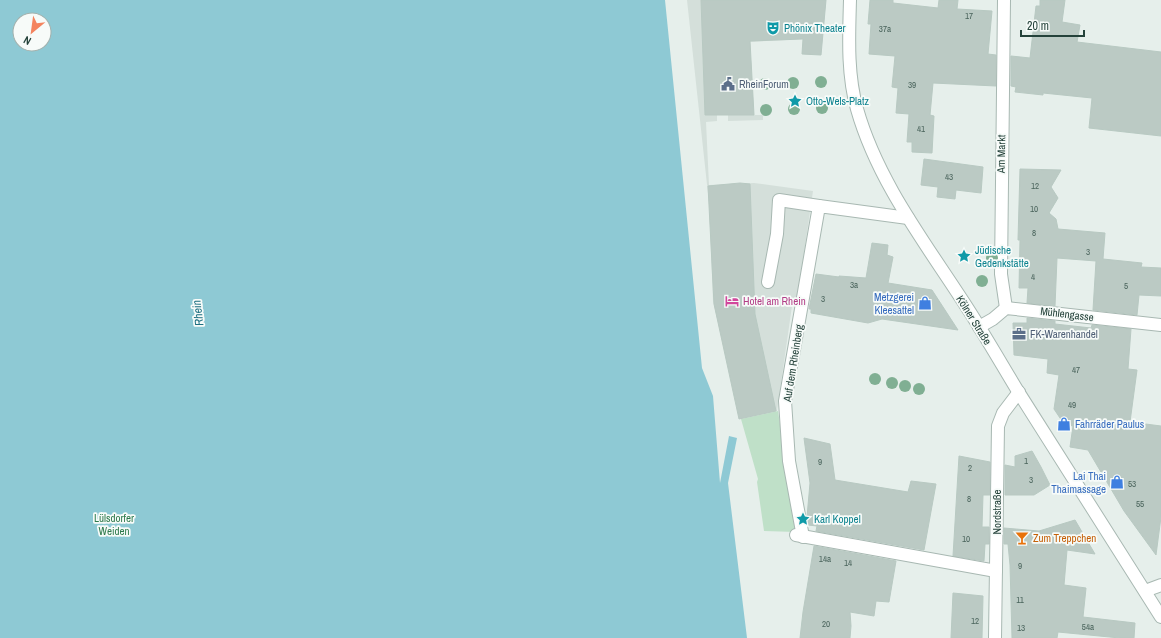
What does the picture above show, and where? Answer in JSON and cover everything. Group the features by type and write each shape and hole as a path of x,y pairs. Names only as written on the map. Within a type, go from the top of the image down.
{"street":[{"name":"Kölner Straße","path":"850,0 849,52 852,89 856,108 877,163 908,218 979,327 1161,617"},
{"name":"Am Markt","path":"1004,0 1001,274 1006,308"},
{"path":"768,282 777,234 779,200 908,218"},
{"name":"Auf dem Rheinberg","path":"819,206 785,401 789,461 799,536 996,571"},
{"path":"979,327 993,319 1006,308"},
{"name":"Mühlengasse","path":"1006,308 1161,325"},
{"name":"Nordstraße","path":"995,638 998,426 1003,413 1019,392"},
{"path":"1145,591 1161,585"}],"shaded area":[{"path":"687,0 826,0 821,55 802,54 806,15 786,26 787,40 750,42 754,115 763,115 763,120 728,121 728,115 717,115 717,121 706,122 709,185 754,183 813,191 798,295 792,306 777,411 740,419 713,301 709,203"}],"green space":[{"path":"778,411 796,532 764,531 757,482 758,479 741,419"}],"water":[{"name":"Rhein","path":"0,0 665,0 702,368 713,396 720,483 729,436 737,438 728,483 747,638 0,638"}],"building":[{"name":"RheinForum","path":"701,0 826,0 821,55 802,54 803,39 750,41 754,115 705,115"},
{"path":"870,0 893,0 893,3 938,8 939,0 958,0 957,9 992,11 988,54 996,55 996,86 933,83 930,115 934,116 932,153 912,152 912,142 907,142 909,114 896,113 898,88 892,87 895,56 869,54 871,24 868,24"},
{"path":"1040,0 1065,0 1062,22 1080,25 1077,42 1161,52 1161,136 1089,128 1092,98 1015,92 1016,87 1011,86 1011,56 1030,58 1036,6 1040,6"},
{"path":"924,159 983,167 981,193 956,190 955,199 937,197 938,187 921,185"},
{"path":"1020,169 1061,170 1051,187 1058,198 1049,213 1056,219 1058,229 1105,233 1103,259 1142,263 1141,267 1161,268 1161,296 1139,295 1137,315 1093,310 1096,261 1057,258 1055,306 1027,303 1028,288 1019,288 1020,240 1018,240"},
{"name":"Hotel am Rhein","path":"740,183 750,184 755,314 776,411 739,419 714,304 708,186"},
{"path":"872,243 888,245 887,255 893,257 888,283 932,290 958,330 882,319 868,323 811,313 811,309 809,309 816,274 866,278"},
{"path":"1027,318 1055,321 1055,324 1091,328 1092,325 1131,329 1128,369 1137,370 1130,422 1161,426 1161,517 1156,555 1124,511 1088,450 1070,447 1073,426 1064,424 1054,409 1059,375 1047,373 1048,359 1014,355 1013,323 1027,323"},
{"path":"804,438 830,444 835,480 908,492 911,481 936,484 924,550 816,531 817,526 808,525 807,517 810,483"},
{"path":"1032,451 1050,485 1034,495 1005,495 1005,465 1015,467 1015,456"},
{"path":"959,456 990,462 990,495 983,495 982,527 989,527 989,544 985,544 984,561 953,556"},
{"path":"1075,520 1095,554 1067,550 1064,585 1086,588 1083,617 1135,623 1134,638 1058,632 1057,638 1012,638 1010,565 1008,544 1004,544 1004,528 1039,531"},
{"path":"814,546 896,561 889,602 876,601 874,616 850,612 850,638 800,638"},
{"path":"953,593 983,596 982,638 951,638"}],"place":[{"name":"Phönix Theater","path":"773,28"},
{"name":"RheinForum","path":"728,84"},
{"name":"Otto-Wels-Platz","path":"795,101"},
{"name":"Jüdische Gedenkstätte","path":"964,256"},
{"name":"Hotel am Rhein","path":"732,301"},
{"name":"Metzgerei Kleesattel","path":"925,303"},
{"name":"FK-Warenhandel","path":"1019,334"},
{"name":"Fahrräder Paulus","path":"1064,424"},
{"name":"Lai Thai Thaimassage","path":"1117,482"},
{"name":"Karl Koppel","path":"803,519"},
{"name":"Zum Treppchen","path":"1022,538"}],"park label":[{"name":"Lülsdorfer Weiden","path":"114,524"}]}
